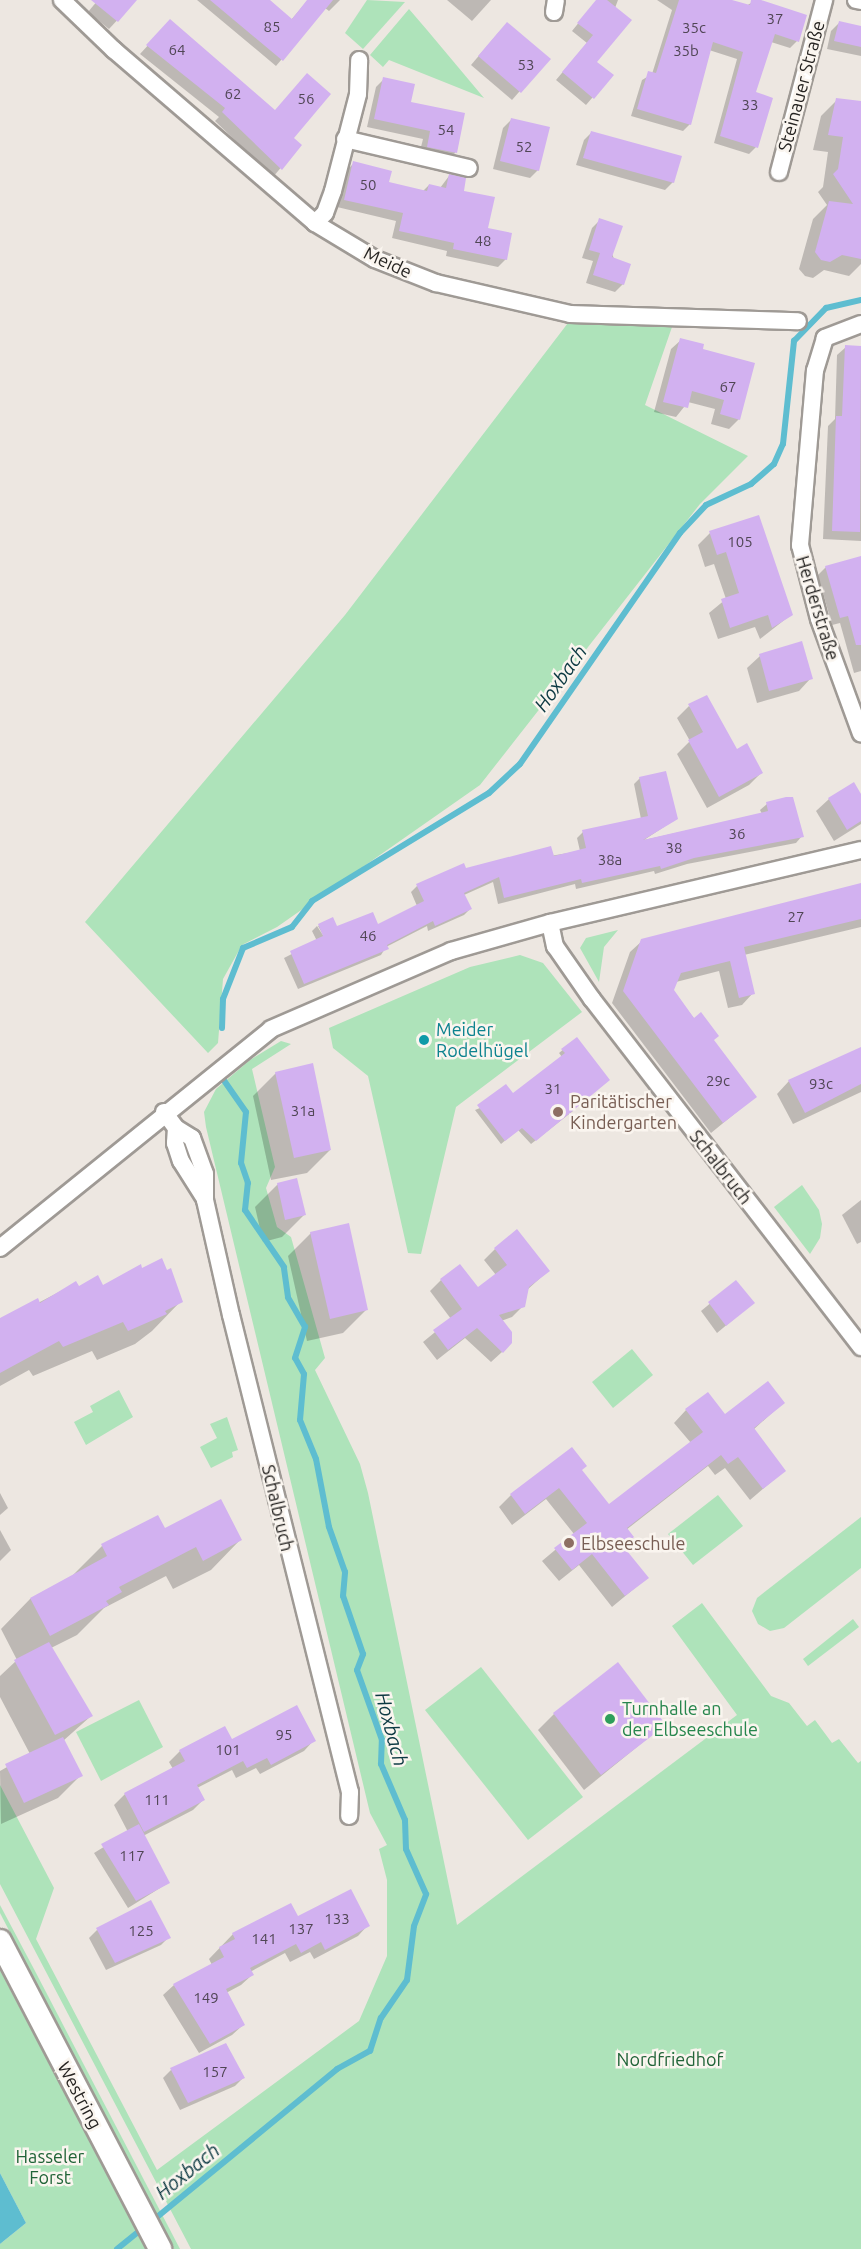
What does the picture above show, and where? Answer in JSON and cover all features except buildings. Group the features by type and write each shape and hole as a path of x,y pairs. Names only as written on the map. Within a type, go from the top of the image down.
{"main road":[{"name":"Westring","path":"0,1941 160,2249"}],"street":[{"name":"Steinauer Straße","path":"779,172 824,0"},
{"path":"856,0 861,1"},
{"name":"Meide","path":"62,1 315,223 385,263 436,283 515,304 570,314 798,321"},
{"path":"315,223 325,213 358,94 359,60"},
{"path":"345,140 469,168"},
{"name":"Herderstraße","path":"861,324 825,338 814,370 800,545 819,618 861,734"},
{"path":"0,1248 207,1076 271,1029 451,951 550,923 861,850"},
{"name":"Schalbruch","path":"550,923 555,946 592,999 861,1347"},
{"name":"Schalbruch","path":"164,1112 176,1128 192,1138 200,1153 205,1174 205,1200 249,1398 350,1792 349,1816"}],"green space":[{"path":"367,0 405,2 363,49 345,33"},
{"path":"409,9 484,98 389,60 383,67 370,55"},
{"path":"571,319 672,327 645,405 748,456 700,504 480,785 277,927 242,945 223,979 218,1043 208,1053 85,922 345,615"},
{"path":"618,930 604,947 599,982 580,948 586,938"},
{"path":"520,955 543,963 582,1012 456,1107 421,1254 408,1253 368,1076 333,1048 329,1028 470,967"},
{"name":"Nordfriedhof","path":"281,1041 291,1044 252,1069 275,1167 266,1188 277,1227 291,1237 325,1358 315,1370 360,1464 368,1493 457,1925 737,1715 672,1626 702,1603 771,1696 789,1703 807,1726 815,1720 832,1743 839,1739 858,1763 861,1761 861,2249 191,2249 0,1884 0,1785 54,1888 36,1939 157,2170 359,2021 387,1956 387,1880 379,1849 387,1845 370,1813 204,1112 216,1089 250,1060"},
{"path":"802,1185 819,1210 822,1224 820,1238 810,1254 774,1207"},
{"path":"632,1349 653,1375 613,1408 592,1382"},
{"path":"119,1390 133,1417 86,1445 74,1422 93,1412 90,1406"},
{"path":"227,1417 238,1450 232,1452 233,1457 211,1468 200,1447 217,1438 210,1424"},
{"path":"718,1495 743,1526 693,1565 668,1534"},
{"path":"861,1517 861,1568 784,1628 770,1631 758,1624 752,1611 757,1598"},
{"path":"853,1619 859,1627 808,1666 803,1659"},
{"path":"481,1667 583,1797 528,1840 425,1710"},
{"path":"139,1700 163,1747 101,1781 76,1732"},
{"path":"0,1905 180,2249 174,2249 0,1913"},
{"name":"Hasseler Forst","path":"0,1970 147,2249 0,2249 0,2244 26,2223 0,2173"}],"water":[{"path":"0,2173 26,2223 0,2244"}],"waterway":[{"name":"Hoxbach","path":"222,1028 223,999 243,948 292,927 312,901 489,793 520,764 680,533 706,505 751,484 774,464 783,444 794,341 826,308 861,300"},
{"name":"Hoxbach","path":"151,2222 337,2069 370,2051 381,2018 407,1980 414,1926 426,1894 406,1849 405,1820 381,1764 382,1740 357,1670 363,1654 343,1596 345,1572 329,1527 316,1459 300,1420 304,1374 295,1358 305,1327 288,1297 284,1267 245,1210 248,1183 241,1163 246,1112 224,1080"},
{"name":"Hoxbach","path":"117,2249 143,2228"}],"place":[{"name":"Meider Rodelhügel","path":"424,1040"},
{"name":"Paritätischer Kindergarten","path":"558,1112"},
{"name":"Elbseeschule","path":"569,1543"},
{"name":"Turnhalle an der Elbseeschule","path":"610,1719"}]}
